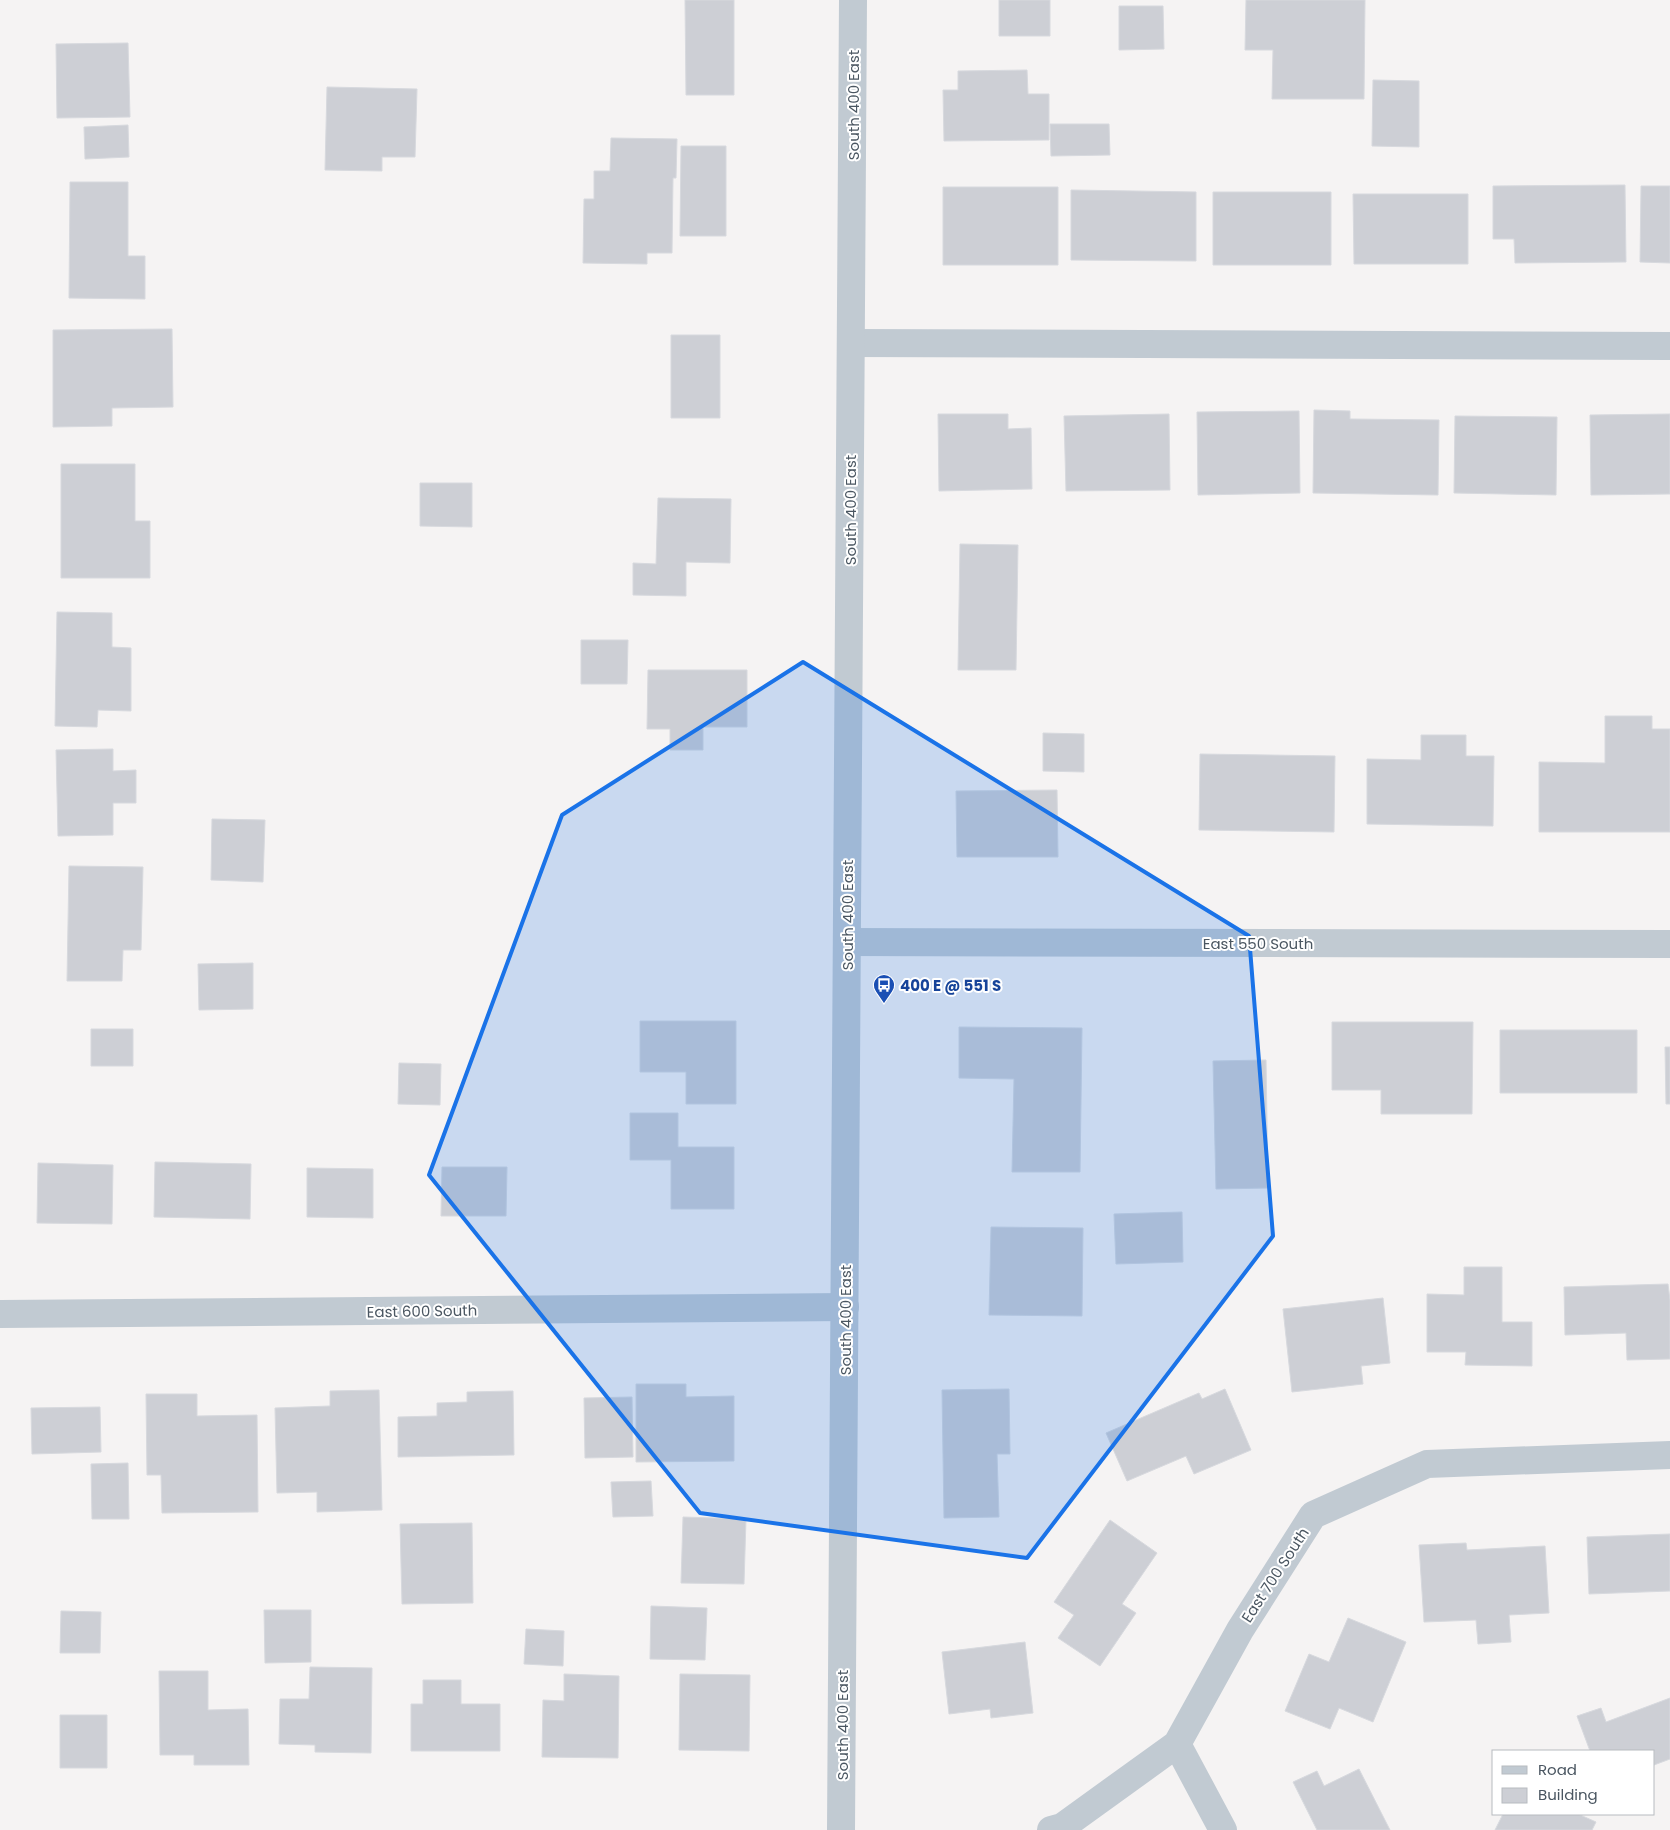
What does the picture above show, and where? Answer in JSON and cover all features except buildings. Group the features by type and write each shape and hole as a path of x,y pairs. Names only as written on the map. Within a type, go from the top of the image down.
{"street":[{"name":"South 400 East","path":"841,1830 853,0"},
{"path":"851,343 1670,346"},
{"name":"East 550 South","path":"847,942 1670,944"},
{"name":"East 600 South","path":"0,1314 845,1307"},
{"name":"East 700 South","path":"1051,1830 1062,1827 1177,1744 1240,1630 1313,1515 1427,1464 1670,1454"},
{"path":"1177,1744 1223,1830"}],"highlighted area":[{"path":"803,662 1249,936 1273,1236 1027,1558 700,1513 429,1175 562,815"}],"place":[{"name":"400 E @ 551 S","path":"884,1004"}]}
